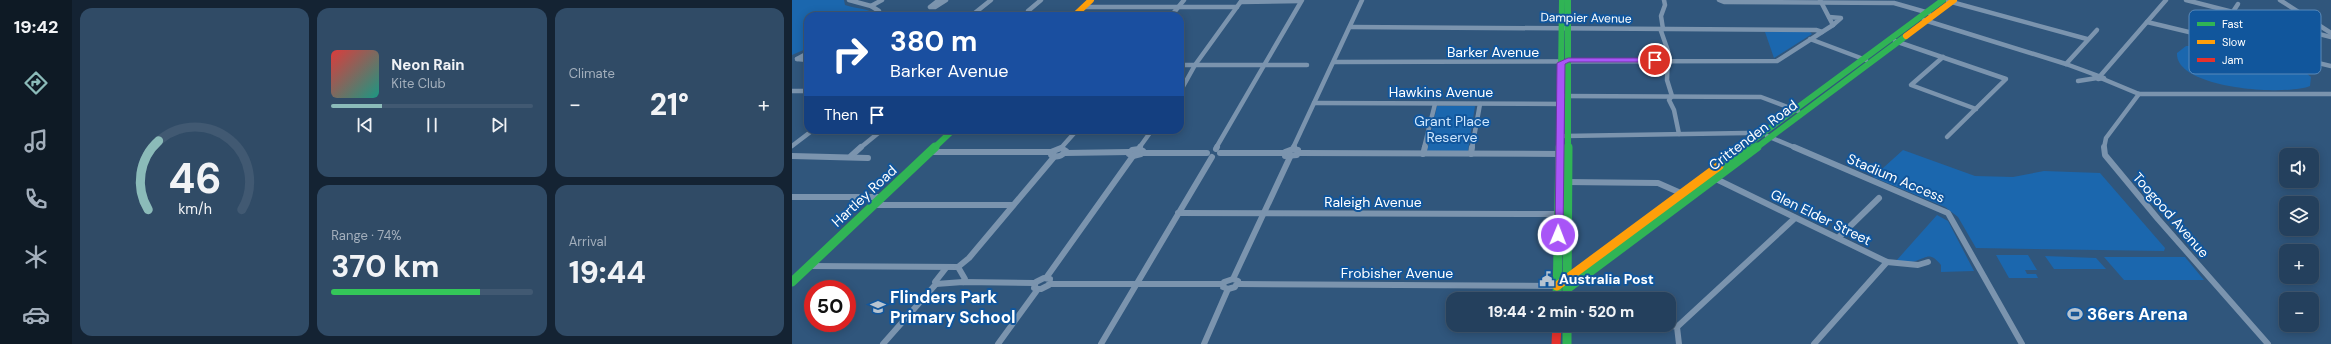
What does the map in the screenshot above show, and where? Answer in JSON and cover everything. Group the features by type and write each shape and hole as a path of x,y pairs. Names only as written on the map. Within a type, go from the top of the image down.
{"main road":[{"path":"1078,12 1091,0"},
{"path":"1562,0 1565,28"},
{"path":"1557,292 1558,214 1563,182 1564,154 1565,28 1568,0"},
{"name":"Crittenden Road","path":"1557,286 1568,280 1681,193 1794,110 1868,60 1898,42 1948,0"},
{"name":"Crittenden Road","path":"1567,289 1803,114 1868,60 1890,39 1926,17"},
{"name":"Hartley Road","path":"792,282 949,134"},
{"path":"1557,286 1567,289 1568,280 1567,214 1563,182"},
{"path":"1568,263 1574,268 1582,268"},
{"path":"1556,344 1557,332"},
{"path":"1566,344 1567,332"}],"street":[{"path":"849,0 871,6 879,12"},
{"path":"871,6 882,0"},
{"path":"939,0 930,7 937,6 946,0"},
{"path":"976,12 992,0"},
{"path":"1028,12 1041,0"},
{"path":"1174,12 1184,0"},
{"path":"936,284 958,284 963,282 1036,286 1048,281 1226,286 1235,281 1287,155 1293,149 1362,0"},
{"path":"1664,0 1665,5 1661,16 1663,29 1662,36 1665,41 1669,60 1667,80 1672,96 1669,100 1674,110 1679,134"},
{"path":"1719,0 1724,2 1820,1 1896,3 1926,17 2066,64 2139,94 2331,94"},
{"path":"1948,0 2087,39"},
{"path":"2078,81 2099,77 2166,0"},
{"path":"2186,0 2225,10"},
{"path":"2280,0 2295,10"},
{"path":"1184,85 1196,65 1242,1 1302,1"},
{"path":"1218,151 1264,65 1302,1"},
{"path":"1820,1 1829,17 1833,24 1841,18 1829,17"},
{"path":"2234,10 2238,4"},
{"path":"1084,7 1237,7"},
{"path":"2147,22 2189,33"},
{"name":"Barker Avenue","path":"1334,62 1564,62 1669,60 1777,61 1833,24"},
{"name":"Dampier Avenue","path":"1350,27 1816,30 1822,32"},
{"path":"2321,27 2331,33"},
{"path":"2066,64 2087,39 2097,30"},
{"path":"2321,34 2331,37"},
{"path":"1890,39 2006,79 1947,137"},
{"path":"1810,40 1868,60"},
{"path":"804,55 797,59 804,60"},
{"path":"1943,57 1911,85 1976,108"},
{"path":"2321,64 2331,66"},
{"path":"1184,65 1307,65"},
{"path":"792,91 804,91"},
{"path":"792,96 799,91"},
{"name":"Toogood Avenue","path":"2139,94 2106,138 2104,144 2106,155 2144,203 2268,344"},
{"name":"Hawkins Avenue","path":"1314,103 1480,104 1672,96 1761,97 1803,114"},
{"path":"1423,154 1435,104"},
{"path":"1471,154 1480,104"},
{"path":"1564,136 1747,133"},
{"path":"792,146 808,134"},
{"path":"851,156 877,134"},
{"path":"1063,150 1074,134"},
{"path":"1141,151 1150,134"},
{"name":"Stadium Access","path":"1762,134 1948,213 2022,344"},
{"path":"1293,149 1298,150 1299,153"},
{"path":"929,152 1053,154 1063,150 1131,154 1141,151 1210,155 1218,151 1287,155 1299,153 1564,154"},
{"path":"809,266 946,268 958,266 969,258 1053,154"},
{"path":"1048,281 1131,154"},
{"path":"1101,344 1178,213 1210,155"},
{"path":"792,156 851,156 868,158"},
{"name":"Glen Elder Street","path":"1707,174 1887,262 1918,265 1928,262"},
{"path":"1563,182 1658,183 1690,198"},
{"path":"792,197 882,196"},
{"path":"1838,238 1879,198"},
{"path":"874,205 1013,205"},
{"name":"Raleigh Avenue","path":"1178,213 1567,214"},
{"path":"1679,344 1677,327 1795,218"},
{"path":"1814,344 1887,262"},
{"path":"958,266 965,279 963,282"},
{"path":"883,344 936,284 935,282 946,268"},
{"name":"Frobisher Avenue","path":"1235,281 1557,286"},
{"path":"998,344 1036,286"},
{"path":"1204,344 1226,286"}],"green space":[{"path":"792,0 844,0 845,5 871,12 804,12 804,50 792,55"},
{"path":"1765,32 1810,32 1812,34 1774,58"},
{"path":"2186,46 2189,46 2189,71 2181,65 2177,53"},
{"path":"2193,74 2307,74 2311,77 2310,86 2297,89 2279,90 2234,87 2212,82"},
{"name":"Grant Place Reserve","path":"1437,106 1475,106 1468,151 1427,151"},
{"path":"1903,150 1975,176 2013,177 2044,171 2100,173 2165,248 2164,251 1976,248 1958,217 1945,207 1873,177"},
{"path":"1937,215 1948,221 1974,271 1941,272 1941,265 1931,257 1926,257 1911,262 1896,261"},
{"path":"1996,255 2028,255 2037,270 2025,270 2027,274 2036,274 2038,278 2009,278"},
{"path":"2045,256 2096,258 2106,269 2054,269"},
{"path":"2104,257 2185,257 2204,280 2124,280"}],"traffic: fast":[{"path":"1557,292 1562,0"},
{"path":"1567,292 1568,0"},
{"path":"1719,166 1943,0"},
{"path":"1567,289 1906,36"},
{"path":"792,282 949,134"},
{"path":"1567,332 1567,344"}],"traffic: slow":[{"path":"1078,12 1091,0"},
{"path":"1906,36 1954,0"},
{"path":"1557,286 1719,166"}],"traffic: jam":[{"path":"1556,344 1557,332"}],"place":[{"name":"Australia Post","path":"1547,279"},
{"name":"Flinders Park Primary School","path":"878,307"},
{"name":"36ers Arena","path":"2075,314"}],"route":[{"path":"1558,235 1561,63 1568,60 1655,60"}]}
